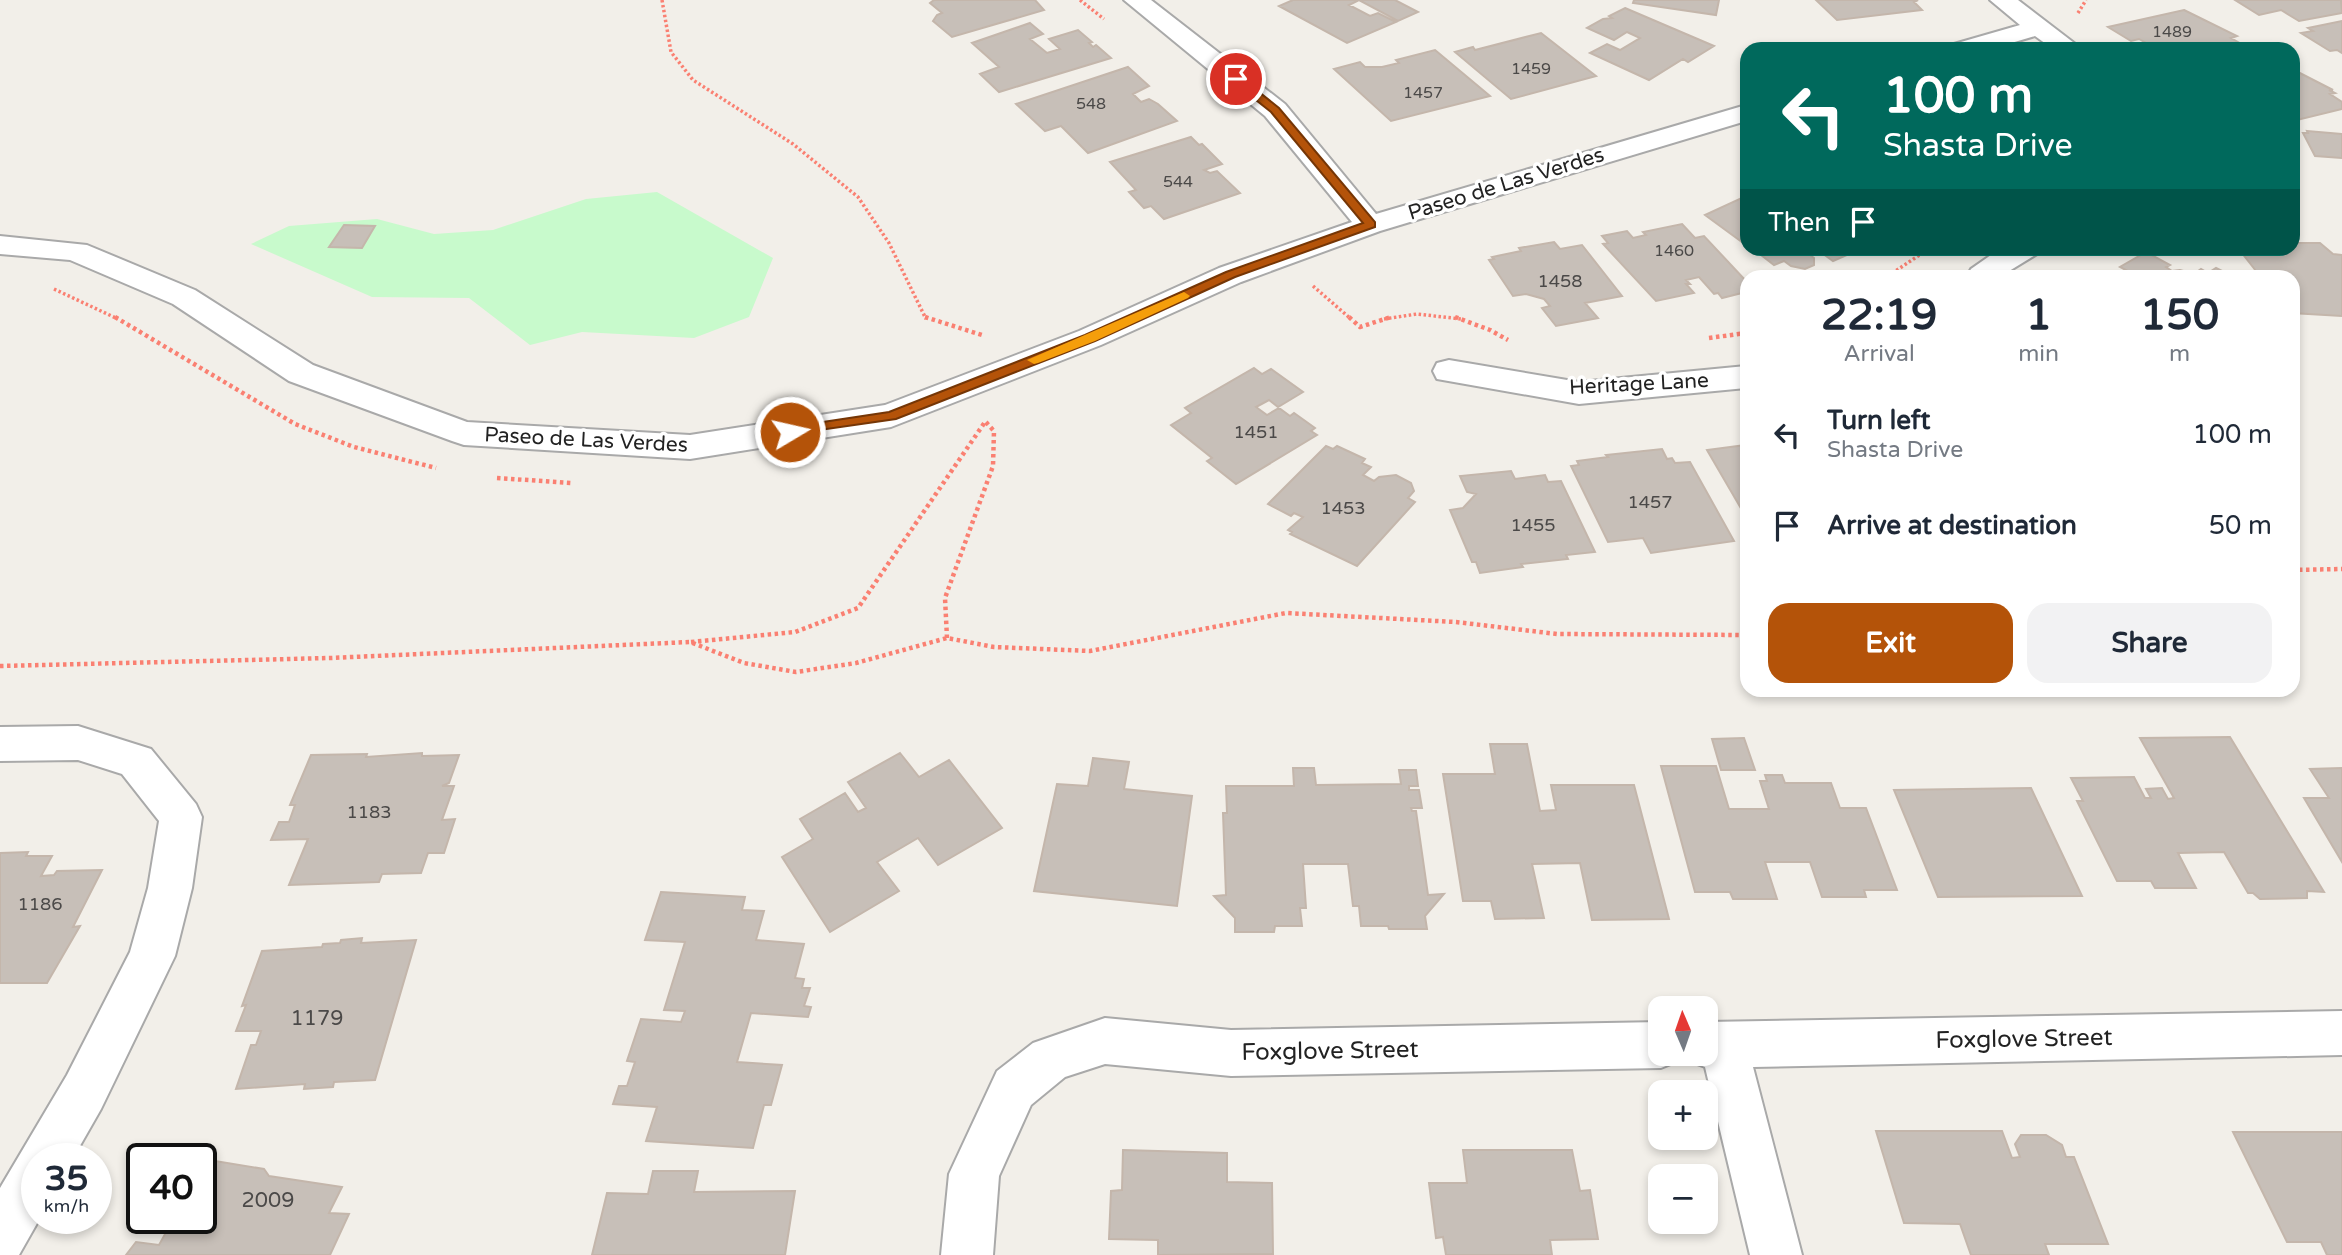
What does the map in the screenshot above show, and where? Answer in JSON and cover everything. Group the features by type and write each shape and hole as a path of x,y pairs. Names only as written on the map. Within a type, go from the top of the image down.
{"street":[{"path":"1136,0 1275,110 1370,225"},
{"path":"2002,0 2058,42"},
{"path":"1986,42 2036,27"},
{"name":"Paseo de Las Verdes","path":"0,245 76,251 184,297 301,373 464,433 690,447 891,416 1090,338 1230,275 1370,225 1740,115"},
{"path":"1990,270 2010,256"},
{"name":"Heritage Lane","path":"1449,371 1579,393 1740,378"},
{"path":"0,744 78,743 136,761 181,817 170,888 152,956 84,1092 55,1143"},
{"name":"Foxglove Street","path":"1718,1044 2342,1033"},
{"name":"Foxglove Street","path":"967,1255 974,1174 1014,1088 1050,1059 1105,1041 1231,1053 1648,1045"},
{"path":"1718,1058 1776,1255"},
{"path":"0,1238 21,1202"}],"path":[{"path":"662,0 671,52 693,80 793,144 858,197 889,243 926,319 985,336"},
{"path":"1897,270 1918,256"},
{"path":"1310,283 1328,302 1360,327 1386,316 1422,313 1452,316 1488,327 1513,343"},
{"path":"1699,340 1740,334"},
{"path":"947,638 945,598 993,466 994,431 957,390"},
{"path":"0,666 330,657 690,642 795,632 858,608 985,421"},
{"path":"2300,570 2342,569"},
{"path":"690,642 744,663 796,672 856,663 947,638 994,647 1090,651 1286,613 1456,622 1557,634 1740,635"}],"green space":[{"path":"657,192 773,258 749,317 694,338 582,332 530,345 469,298 372,297 251,244 289,226 377,219 434,234 493,230 586,199"}],"building":[{"path":"934,0 1035,0 1044,10 952,37 933,21 942,13 930,3"},
{"path":"1293,0 1359,0 1349,5 1370,16 1378,13 1396,22 1347,43 1279,6"},
{"path":"1359,0 1395,0 1418,12 1398,21"},
{"path":"1634,0 1719,0 1716,15 1633,3"},
{"path":"1816,0 1918,0 1914,2 1922,10 1837,20"},
{"path":"2235,0 2341,0 2342,13 2299,21 2281,10 2259,15"},
{"path":"1625,8 1714,46 1688,62 1683,59 1649,80 1590,53 1607,44 1620,50 1640,38 1627,32 1614,40 1587,28 1603,19 1612,18 1609,16"},
{"path":"2184,10 2237,36 2231,38 2238,42 2131,41 2108,27"},
{"path":"2342,21 2342,53 2337,50 2330,51 2301,33 2313,31 2308,28"},
{"path":"1030,23 1043,34 1030,39 1047,53 1060,49 1049,39 1078,30 1092,42 1089,43 1093,47 1096,45 1111,58 999,92 980,74 999,67 972,43"},
{"path":"1541,33 1596,76 1511,99 1455,52 1473,47 1475,50"},
{"path":"1435,50 1490,96 1391,121 1334,69 1360,62 1365,67 1382,67 1399,63 1396,60"},
{"path":"1128,67 1149,86 1133,94 1141,102 1149,99 1158,104 1177,121 1088,153 1061,126 1045,131 1016,104"},
{"path":"2300,73 2333,90 2329,90 2335,93 2330,94 2342,102 2342,109 2300,119"},
{"path":"2307,131 2342,134 2342,158 2315,156 2303,133 2308,133"},
{"path":"1191,137 1222,164 1204,170 1210,173 1217,171 1240,193 1164,219 1151,206 1144,208 1129,192 1136,190 1110,162"},
{"path":"1740,199 1740,241 1705,215"},
{"path":"1682,224 1695,238 1704,236 1740,275 1740,294 1722,298 1718,293 1714,294 1699,277 1686,280 1694,293 1656,301 1603,244 1608,243 1602,236 1627,231 1633,238 1646,235 1643,232"},
{"path":"344,225 375,226 362,248 329,247"},
{"path":"1554,242 1560,249 1582,245 1622,296 1585,303 1598,318 1556,326 1542,308 1550,306 1544,299 1526,294 1513,296 1489,260 1521,251 1519,248"},
{"path":"2300,243 2320,243 2333,254 2342,255 2342,316 2300,313 2300,270 2255,270 2244,256 2300,256"},
{"path":"1762,256 1814,258 1814,265 1805,269 1791,266 1784,261 1774,265"},
{"path":"1826,256 1845,256 1833,261"},
{"path":"2139,256 2153,256 2170,265 2166,267 2170,270 2126,270 2120,267"},
{"path":"1254,368 1262,374 1271,369 1303,392 1278,407 1269,400 1256,407 1267,415 1279,408 1290,416 1294,413 1315,428 1311,431 1317,435 1236,484 1207,461 1212,458 1171,425 1191,413 1185,408"},
{"path":"1326,446 1333,449 1337,446 1365,459 1362,463 1371,467 1363,475 1374,481 1379,477 1396,475 1411,483 1414,491 1408,498 1415,502 1357,566 1290,534 1292,532 1288,530 1303,517 1294,513 1291,516 1268,504"},
{"path":"1740,446 1740,507 1707,450"},
{"path":"1662,449 1667,459 1672,458 1675,463 1690,462 1734,541 1651,553 1643,538 1608,542 1571,466 1579,465 1577,461 1608,457 1606,455"},
{"path":"1511,471 1515,479 1545,475 1548,482 1561,481 1595,552 1566,555 1568,559 1521,564 1523,567 1480,573 1476,562 1472,562 1450,510 1463,508 1476,494 1467,492 1460,476"},
{"path":"2230,737 2324,892 2307,891 2307,898 2260,899 2253,893 2248,893 2224,852 2178,853 2196,888 2155,888 2151,881 2117,881 2077,801 2083,801 2071,778 2134,777 2145,798 2151,798 2146,789 2162,788 2168,799 2174,798 2140,738"},
{"path":"1744,738 1755,770 1721,770 1712,739"},
{"path":"1490,744 1527,744 1540,811 1556,810 1551,785 1634,785 1669,919 1592,920 1580,863 1532,864 1544,918 1495,919 1491,901 1463,901 1443,774 1495,774"},
{"path":"422,753 422,756 459,755 449,783 442,786 454,786 442,820 455,819 444,853 428,853 421,873 382,874 379,882 289,885 308,839 271,840 279,822 289,822 295,805 290,805 311,755 367,754 366,757"},
{"path":"900,753 919,777 949,760 1002,828 938,865 918,838 877,862 899,891 830,932 782,857 813,839 800,819 845,793 858,812 866,808 848,782"},
{"path":"1093,758 1129,762 1124,789 1192,796 1177,906 1034,891 1057,784 1088,786"},
{"path":"1661,766 1716,766 1729,809 1769,809 1760,781 1767,781 1765,775 1782,775 1785,783 1831,783 1840,808 1866,808 1897,890 1864,890 1866,897 1822,897 1810,862 1765,862 1777,899 1733,899 1730,892 1695,892"},
{"path":"1293,768 1314,768 1316,785 1401,784 1399,770 1416,770 1418,786 1409,786 1409,790 1419,790 1422,808 1411,808 1416,811 1428,895 1444,894 1425,916 1427,929 1361,926 1359,906 1353,906 1348,864 1303,864 1306,908 1300,908 1302,926 1275,926 1274,932 1235,932 1235,918 1214,896 1226,895 1223,813 1227,813 1226,786 1294,786"},
{"path":"2342,768 2342,862 2304,798 2329,798 2310,769"},
{"path":"2031,788 2082,896 1938,897 1894,790"},
{"path":"28,852 26,856 52,856 41,876 54,875 57,871 102,870 73,927 80,926 47,983 0,983 0,853"},
{"path":"661,892 745,897 742,910 764,911 756,940 804,944 795,978 804,979 802,988 810,988 804,1006 811,1007 808,1017 751,1013 737,1062 782,1065 771,1105 764,1105 753,1148 646,1141 657,1107 613,1104 619,1086 627,1086 635,1062 627,1061 641,1019 681,1022 685,1011 664,1010 685,942 645,940"},
{"path":"362,938 361,943 416,940 375,1080 334,1082 333,1087 304,1089 305,1084 236,1089 251,1045 256,1045 261,1031 236,1031 262,951 322,947 323,944"},
{"path":"1876,1131 2002,1131 2012,1158 2020,1157 2015,1144 2021,1135 2046,1135 2062,1145 2066,1157 2074,1157 2108,1244 2045,1244 2049,1255 1971,1255 1960,1224 1904,1223"},
{"path":"2233,1132 2342,1132 2342,1255 2327,1255 2321,1242 2287,1242"},
{"path":"1123,1150 1227,1153 1227,1182 1272,1183 1273,1254 1158,1255 1158,1240 1109,1239 1111,1191 1122,1190"},
{"path":"1463,1150 1572,1150 1580,1191 1590,1190 1598,1239 1550,1240 1552,1255 1446,1255 1443,1237 1436,1238 1429,1183 1467,1183"},
{"path":"217,1161 264,1169 269,1176 342,1187 329,1213 349,1214 330,1255 126,1255 136,1242 159,1245 165,1234 217,1234"},
{"path":"653,1171 698,1171 694,1192 795,1191 785,1255 592,1255 607,1193 648,1194"}],"slow traffic":[{"path":"1034,360 1184,296"}],"route":[{"path":"790,432 891,416 1090,338 1230,275 1370,225 1275,110 1236,79"}]}
